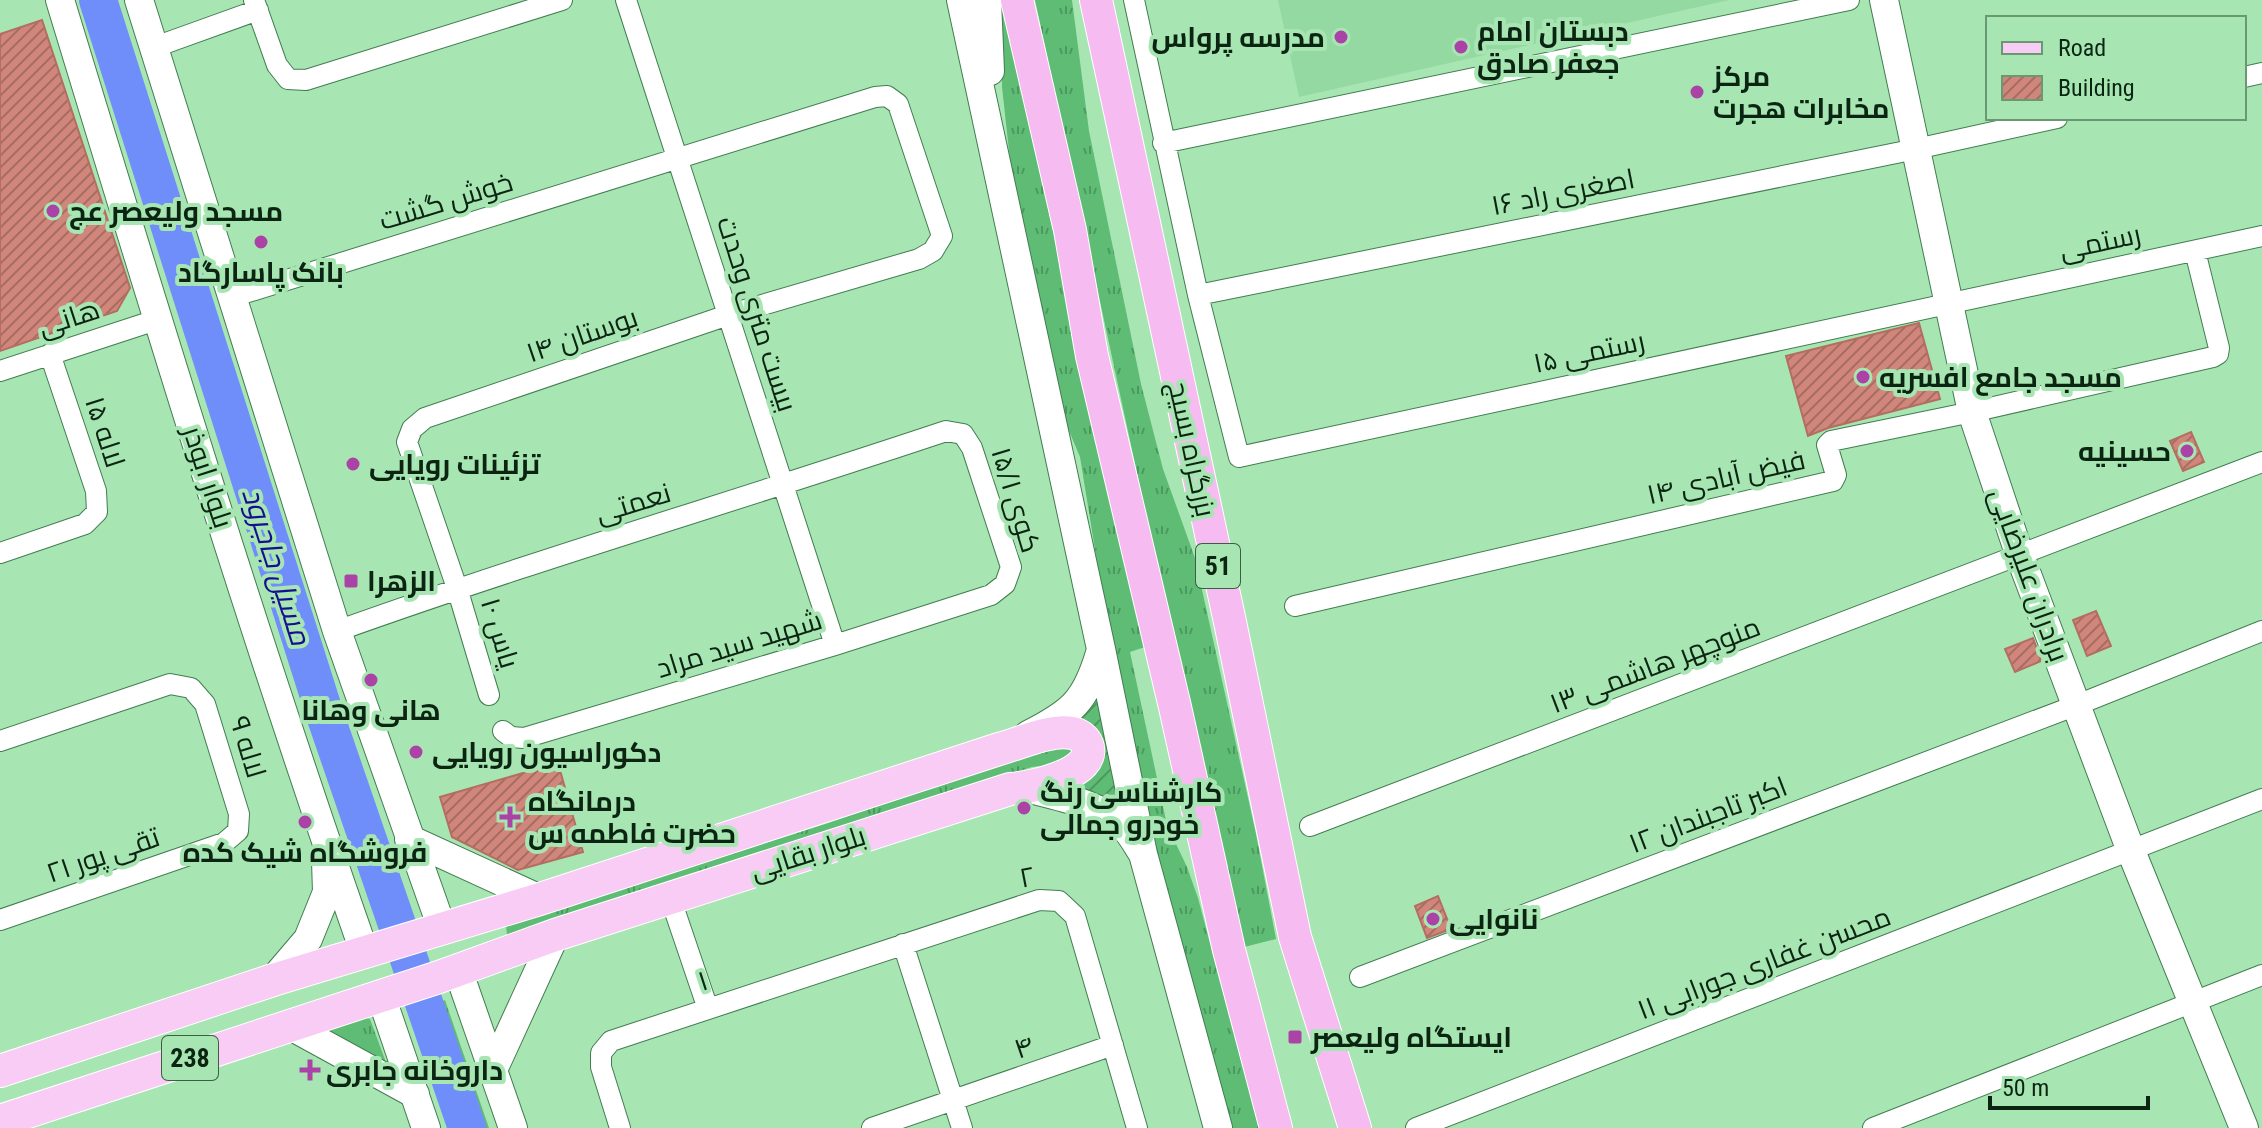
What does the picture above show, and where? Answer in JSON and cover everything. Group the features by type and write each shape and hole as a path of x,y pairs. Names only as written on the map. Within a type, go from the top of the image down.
{"highway":[{"path":"1017,0 1070,230 1095,370 1229,950 1276,1128"},
{"name":"بزرگراه بسیج","path":"1096,0 1292,924 1355,1128"}],"main road":[{"name":"بلوار ابوذر","path":"60,0 156,320 325,840 374,948"},
{"path":"139,0 337,631 409,839 449,973 493,1070 513,1128"},
{"path":"961,0 1146,864 1218,1128"},
{"path":"987,0 994,149"},
{"name":"برادران علیرضایی","path":"1884,0 1972,412 2020,556 2131,851 2244,1128"},
{"name":"بلوار بقایی","path":"436,929 540,899 999,749 1057,720 1074,707 1091,683 1101,649"},
{"path":"999,749 1062,733 1074,733 1088,745 1087,757 1078,768 1055,780 1027,788"},
{"name":"بلوار بقایی","path":"449,973 670,897 1010,789 1027,788 1095,809 1113,818 1126,829 1146,864"},
{"path":"409,839 540,899"},
{"path":"273,980 308,939 327,892 325,840"},
{"name":"238","path":"0,1071 436,929"},
{"path":"493,1070 555,935"},
{"path":"374,948 391,993 426,1128"},
{"name":"238","path":"0,1121 449,973"},
{"path":"289,1025 415,1094"}],"street":[{"path":"155,47 256,5 277,65 288,79 306,80 562,0"},
{"name":"بیست متری وحدت","path":"626,0 835,645"},
{"path":"1134,0 1198,295"},
{"path":"1163,143 1849,0"},
{"name":"خوش گشت","path":"232,297 875,97 887,96 898,104 942,236 933,251"},
{"name":"اصغری راد ۱۶","path":"1198,295 2048,120"},
{"name":"رستمی","path":"1950,302 2262,236"},
{"name":"بوستان ۱۴","path":"457,588 407,442 412,429 425,418 728,315 919,259 933,251"},
{"name":"فیض آبادی ۱۴","path":"1295,606 1833,481 1836,475 1827,445 1831,441 2213,357 2218,354 2219,348 2195,251"},
{"name":"رستمی ۱۵","path":"1198,295 1239,457 1950,302"},
{"name":"هانی","path":"0,371 156,320"},
{"name":"لاله ۱۵","path":"0,553 85,524 97,512 96,491 50,354"},
{"name":"نعمتی","path":"337,631 457,588 784,486 946,431"},
{"name":"کوی ۱۵/۱","path":"946,431 963,434 972,448 1011,567 1005,584 991,595"},
{"name":"منوچهر هاشمی ۱۳","path":"1310,826 2262,462"},
{"name":"یاس ۱۰","path":"457,588 489,695"},
{"name":"شهید سید مراد","path":"503,731 511,737 524,738 991,595"},
{"name":"اکبر تاجبندان ۱۲","path":"1360,977 2077,705 2262,631"},
{"name":"لاله ۹","path":"0,741 170,684 191,688 205,704 239,814 238,831 224,843"},
{"name":"محسن غفاری جورابی ۱۱","path":"1416,1128 2262,799"},
{"name":"تقی پور ۲۱","path":"0,920 224,843"},
{"path":"670,897 708,1009"},
{"name":"۲","path":"903,944 1039,900 1059,901 1075,916 1137,1128"},
{"path":"903,944 962,1128"},
{"name":"۱","path":"620,1128 601,1067 601,1053 611,1041 903,944"},
{"path":"1873,1128 2262,975"},
{"name":"۴","path":"872,1128 1113,1045"}],"shaded area":[{"path":"1278,0 1729,0 1299,97"}],"green space":[{"path":"1002,0 1145,647 1130,652 1167,825 1198,898 1259,1128 1226,1128 1180,962 1106,617 1080,457 1057,402 1012,178 1002,87"},
{"path":"1035,0 1072,0 1089,131 1141,384 1163,469 1195,558 1276,939 1244,947 1148,524"},
{"path":"1099,682 1123,813 1058,790 1081,777 1067,723"},
{"path":"1072,746 1074,755 1049,765 1032,767 507,935 506,926 825,824 1033,753"},
{"path":"445,1000 489,1128 449,1128 410,1012"},
{"path":"363,1017 370,1019 387,1065 325,1034"}],"building":[{"name":"مسجد ولیعصر عج","path":"42,20 130,288 117,311 0,351 0,34"},
{"name":"مسجد جامع افسریه","path":"1919,323 1940,399 1808,436 1786,356"},
{"name":"حسینیه","path":"2191,432 2204,462 2183,471 2170,441"},
{"path":"2096,611 2111,646 2087,656 2073,620"},
{"path":"2033,638 2041,661 2015,672 2005,649"},
{"name":"درمانگاه حضرت فاطمه س","path":"558,763 583,852 518,870 452,837 440,797"},
{"name":"نانوایی","path":"1438,896 1451,929 1427,938 1415,906"}],"waterway":[{"name":"مسیل جاجرود","path":"98,0 325,715 467,1128"}],"place":[{"name":"مدرسه پرواس","path":"1341,37"},
{"name":"دبستان امام جعفر صادق","path":"1461,47"},
{"name":"مرکز مخابرات هجرت","path":"1697,92"},
{"name":"مسجد ولیعصر عج","path":"53,211"},
{"name":"بانک پاسارگاد","path":"261,242"},
{"name":"مسجد جامع افسریه","path":"1863,377"},
{"name":"حسینیه","path":"2187,451"},
{"name":"تزئینات رویایی","path":"353,464"},
{"name":"الزهرا","path":"351,581"},
{"name":"هانی وهانا","path":"371,680"},
{"name":"دکوراسیون رویایی","path":"416,752"},
{"name":"کارشناسی رنگ خودرو جمالی","path":"1024,808"},
{"name":"درمانگاه حضرت فاطمه س","path":"510,817"},
{"name":"فروشگاه شیک کده","path":"305,822"},
{"name":"نانوایی","path":"1433,919"},
{"name":"ایستگاه ولیعصر","path":"1295,1037"},
{"name":"داروخانه جابری","path":"310,1070"}]}
